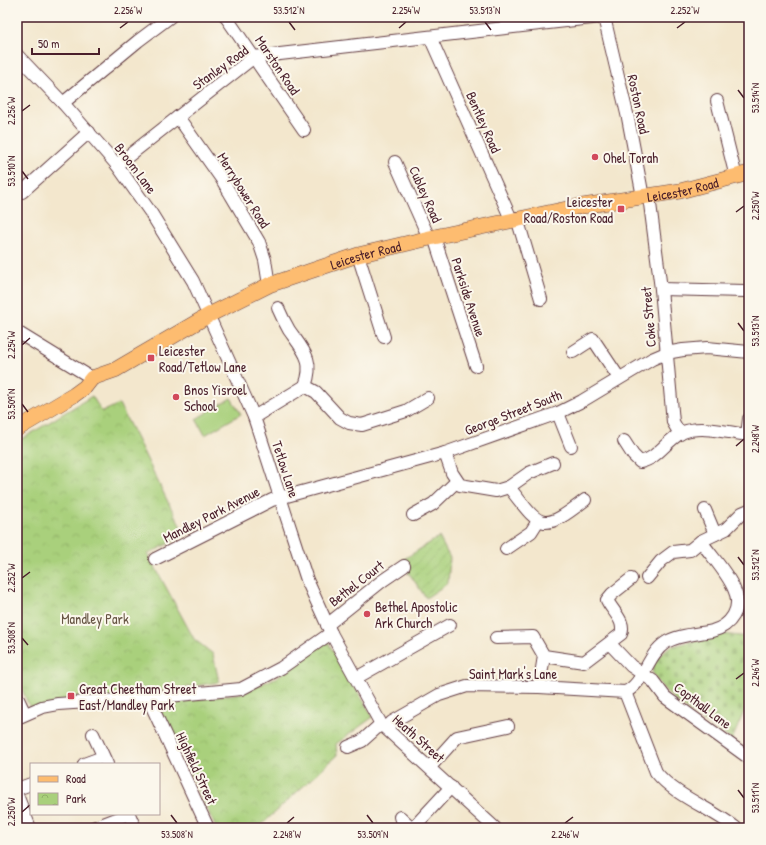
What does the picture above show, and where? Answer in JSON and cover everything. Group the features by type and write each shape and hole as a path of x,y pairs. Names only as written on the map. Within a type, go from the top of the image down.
{"main road":[{"name":"Leicester Road","path":"17,430 74,395 85,387 92,378 115,370 209,314 269,286 358,255 432,237 576,207 646,197 742,175"}],"street":[{"path":"63,103 138,41 170,17"},
{"name":"Marston Road","path":"226,17 304,130"},
{"name":"Stanley Road","path":"116,165 254,57 601,17"},
{"name":"Roston Road","path":"604,17 646,197"},
{"name":"Bentley Road","path":"430,37 514,219 541,299"},
{"name":"Broom Lane","path":"17,55 63,103 116,165 175,251 209,314"},
{"path":"717,101 742,175"},
{"name":"Merrybower Road","path":"178,117 221,178 259,242 265,260 269,286"},
{"path":"22,192 89,132"},
{"name":"Cubley Road","path":"395,162 432,237"},
{"name":"Coke Street","path":"646,197 661,289 673,422 680,434"},
{"name":"Parkside Avenue","path":"432,237 476,366"},
{"path":"358,255 384,337"},
{"path":"661,289 745,291"},
{"path":"254,416 305,386 308,380 309,362 304,348 288,329 278,308"},
{"name":"Tetlow Lane","path":"209,314 254,416 307,580 329,629"},
{"path":"17,332 92,378"},
{"path":"573,352 590,333 619,378"},
{"name":"George Street South","path":"280,497 445,453 558,413 666,353 707,348 749,352"},
{"path":"305,386 316,392 340,418 349,423 362,425 406,411 428,398"},
{"path":"558,413 571,446"},
{"path":"624,441 633,455 640,462 648,461 680,434 694,428 748,435 749,419"},
{"path":"445,453 456,482 464,486 496,491 509,487 529,473 553,464"},
{"path":"413,515 433,504 456,482"},
{"path":"509,487 530,515 538,521 548,522 561,518 585,500"},
{"name":"Mandley Park Avenue","path":"155,559 280,497"},
{"path":"705,510 715,534"},
{"path":"647,578 661,561 673,552 690,550 701,541 726,529 742,513 749,510"},
{"path":"506,549 531,532 538,521"},
{"path":"701,541 734,587 736,599 733,619 717,630 668,641 657,650 634,686 625,692 656,772 662,780 730,826"},
{"name":"Bethel Court","path":"21,716 58,704 148,698 241,688 281,668 329,629 382,581 404,566"},
{"path":"544,656 584,662 610,644 621,634 623,629 621,621 607,600 612,594 631,579"},
{"path":"356,678 450,625"},
{"name":"Heath Street","path":"329,629 383,726 430,767 495,828"},
{"path":"496,638 534,633 544,656 538,687"},
{"name":"Copthall Lane","path":"610,644 631,666 654,682 665,697 749,758"},
{"name":"Saint Mark's Lane","path":"348,747 362,741 383,726 439,695 467,686 538,687 625,692"},
{"path":"17,697 21,716"},
{"name":"Highfield Street","path":"148,698 208,828"},
{"path":"430,767 457,737 508,726"},
{"path":"89,763 105,760 93,734"},
{"path":"17,789 30,784"},
{"path":"400,817 416,827 451,787"},
{"path":"17,795 20,811 30,828"},
{"path":"93,828 126,815"},
{"path":"129,815 135,828"}],"green space":[{"name":"Mandley Park","path":"92,396 102,412 119,404 185,535 148,554 194,639 213,654 219,682 150,693 30,708 17,678 17,442"},
{"path":"231,398 241,414 205,435 196,419"},
{"path":"439,537 450,558 448,583 426,598 404,566 404,559"},
{"path":"721,634 749,637 749,700 732,740 699,718 676,700 666,691 652,671 656,659 669,647"},
{"path":"327,641 373,717 336,744 337,755 258,828 216,828 158,705 242,693 277,677"}],"place":[{"name":"Ohel Torah","path":"595,157"},
{"name":"Leicester Road/Roston Road","path":"621,209"},
{"name":"Leicester Road/Tetlow Lane","path":"151,358"},
{"name":"Bnos Yisroel School","path":"176,397"},
{"name":"Bethel Apostolic Ark Church","path":"367,614"},
{"name":"Great Cheetham Street East/Mandley Park","path":"71,696"}]}
